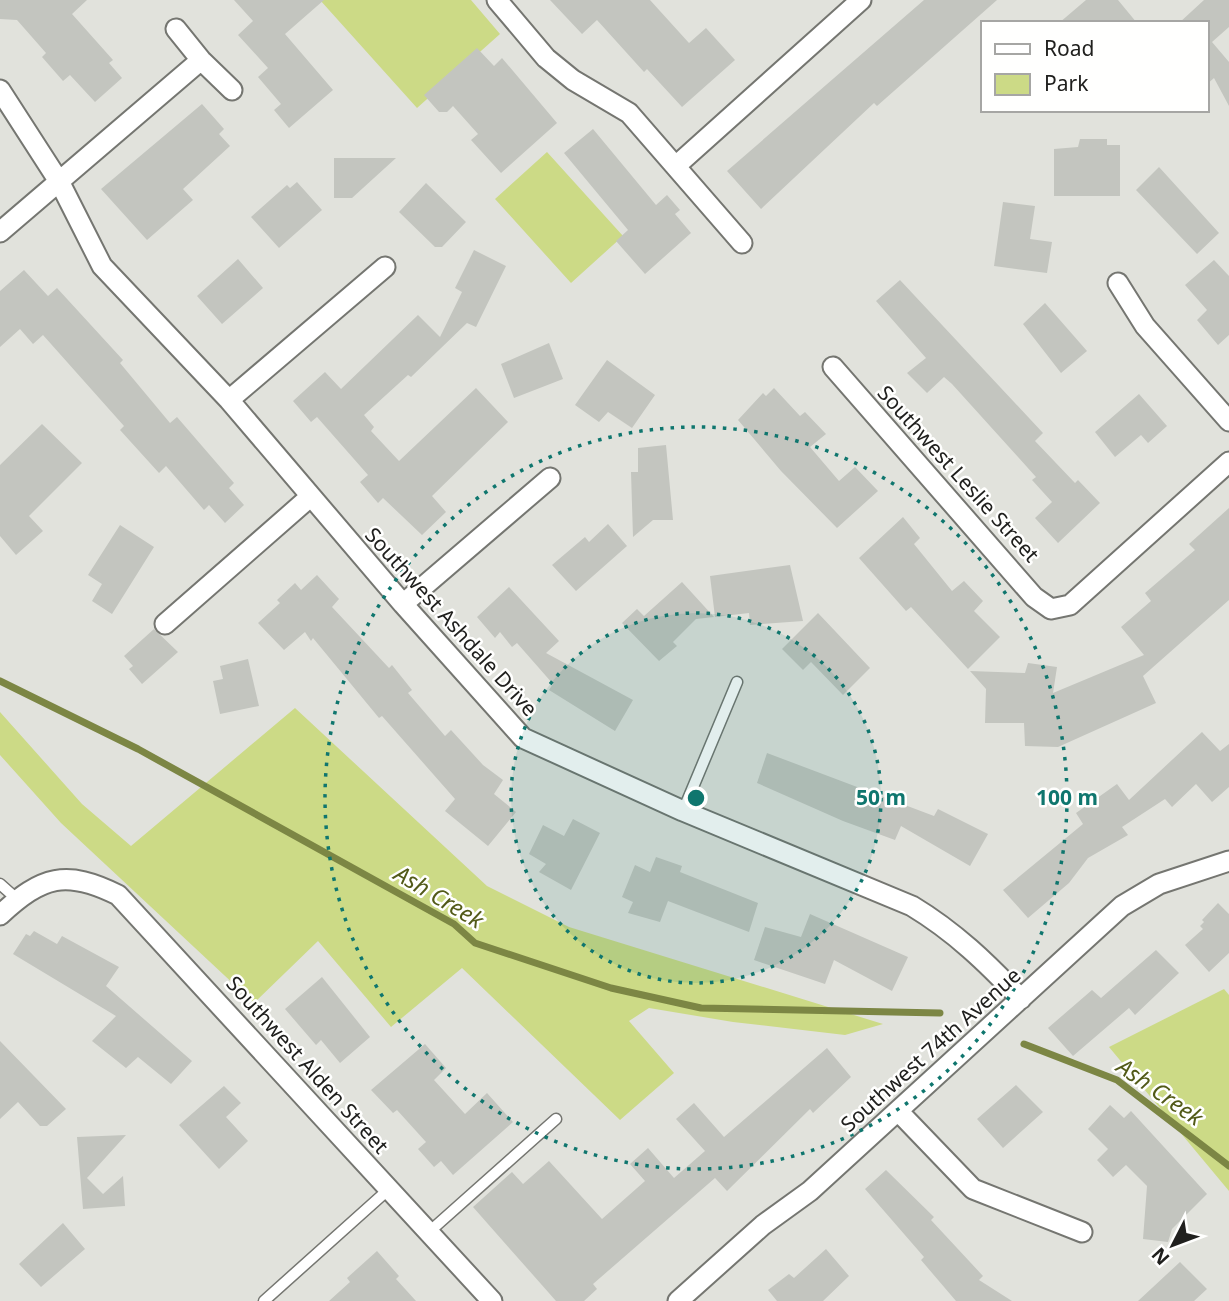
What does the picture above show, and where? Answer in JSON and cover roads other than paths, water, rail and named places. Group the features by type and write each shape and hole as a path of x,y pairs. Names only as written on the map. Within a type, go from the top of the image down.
{"street":[{"path":"497,0 546,58 573,80 629,113 677,165 742,243"},
{"path":"677,165 861,0"},
{"path":"176,29 201,60 232,90"},
{"path":"0,232 61,183 201,60"},
{"name":"Southwest Ashdale Drive","path":"0,90 61,183 102,266 229,400 403,604 523,738 683,811 912,906 946,927 983,958 1021,999"},
{"path":"229,400 386,267"},
{"path":"1118,283 1145,326 1229,421"},
{"name":"Southwest Leslie Street","path":"832,367 1034,597 1051,608 1070,605 1229,462"},
{"path":"403,604 550,478"},
{"path":"165,624 310,497"},
{"name":"Southwest 74th Avenue","path":"678,1301 763,1225 810,1191 1140,893 1179,876 1229,860"},
{"name":"Southwest Alden Street","path":"18,900 56,878 75,878 118,895 134,909 492,1301"},
{"path":"0,915 18,900"},
{"path":"898,1111 973,1189 1082,1232"}],"lane":[{"path":"683,811 737,682"},
{"path":"0,884 18,900"},
{"path":"429,1232 556,1119"},
{"path":"264,1301 389,1189"}],"waterway":[{"name":"Ash Creek","path":"0,681 138,749 454,924 475,943 611,988 701,1008 940,1013"},
{"name":"Ash Creek","path":"1024,1044 1117,1080 1229,1166"}]}
